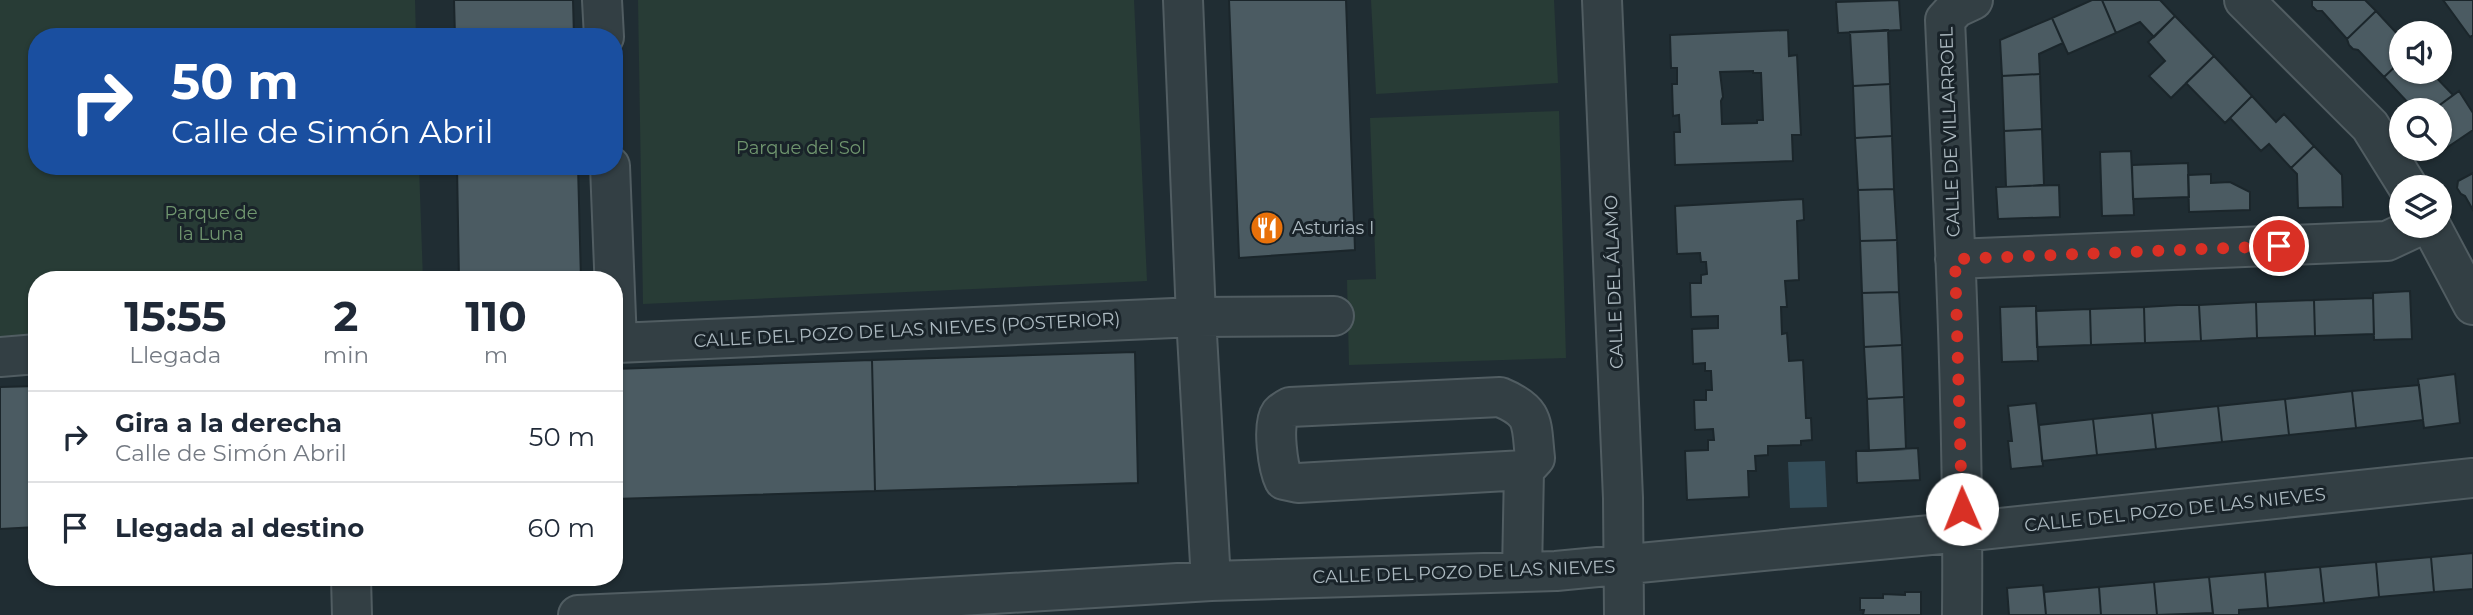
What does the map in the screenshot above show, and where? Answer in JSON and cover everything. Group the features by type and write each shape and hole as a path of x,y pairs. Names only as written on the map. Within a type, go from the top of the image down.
{"street":[{"path":"603,0 604,28"},
{"path":"1183,0 1210,581"},
{"name":"CALLE DEL ÁLAMO","path":"1602,0 1623,498 1624,615"},
{"name":"CALLE DE VILLARROEL","path":"1962,615 1955,259 1944,20 1955,8 1973,0"},
{"path":"2244,0 2370,126 2401,175"},
{"name":"CALLE DEL POZO DE LAS NIEVES (POSTERIOR)","path":"610,175 614,271"},
{"path":"1955,259 2387,241 2393,238"},
{"path":"2437,238 2473,305"},
{"name":"CALLE DEL POZO DE LAS NIEVES (POSTERIOR)","path":"623,343 1196,317 1334,316"},
{"path":"0,357 28,355"},
{"path":"1522,572 1524,470 1535,458 1530,418 1519,405 1500,397 1290,407 1280,414 1276,429 1280,472 1284,480 1298,482 1524,470"},
{"name":"CALLE DEL POZO DE LAS NIEVES","path":"578,615 827,610 1210,581 1556,571 1962,532 2473,478"},
{"path":"351,586 352,615"}],"green space":[{"name":"Parque de la Luna","path":"0,0 415,0 416,28 28,28 28,175 419,175 423,271 28,271 28,336 0,337"},
{"name":"Parque del Sol","path":"638,0 1134,0 1147,281 643,304"},
{"path":"1371,0 1554,0 1558,83 1376,94"},
{"path":"1559,111 1566,358 1349,365 1347,280 1376,279 1370,118"}],"water":[{"path":"1825,461 1827,507 1790,508 1788,462"}],"building":[{"path":"454,0 573,0 574,28 455,28"},
{"path":"1229,0 1346,0 1355,250 1239,258"},
{"path":"1899,0 1901,30 1838,33 1836,2"},
{"path":"2092,0 2102,0 2116,33 2068,54 2052,18"},
{"path":"2102,0 2160,0 2175,16 2154,37 2140,22 2116,33"},
{"path":"2312,0 2365,0 2376,11 2347,39 2322,11 2317,11 2312,6"},
{"path":"2443,0 2473,0 2473,35 2470,37"},
{"path":"2376,11 2389,25 2389,72 2384,77 2358,50 2349,45 2347,39"},
{"path":"2175,16 2214,56 2171,98 2149,76 2165,61 2148,42"},
{"path":"2052,18 2063,43 2039,54 2040,74 2002,76 2000,40"},
{"path":"1788,30 1789,56 1797,55 1801,135 1792,135 1793,161 1675,165 1674,132 1680,132 1679,115 1673,116 1672,84 1677,84 1677,68 1671,68 1670,35","holes":["1720,72 1761,73 1763,120 1757,120 1757,123 1722,124"]},
{"path":"1888,30 1890,84 1853,86 1850,32"},
{"path":"2214,56 2252,96 2225,123 2186,83"},
{"path":"2040,74 2042,129 2004,131 2002,76"},
{"path":"1890,84 1892,136 1855,138 1853,86"},
{"path":"2391,84 2442,84 2453,95 2449,98 2404,98"},
{"path":"2459,91 2473,113 2473,130 2452,144 2452,98 2449,98"},
{"path":"2252,96 2276,122 2284,114 2314,146 2291,168 2269,144 2261,151 2230,118"},
{"path":"2042,129 2044,185 2006,187 2004,131"},
{"path":"1892,136 1894,189 1858,190 1855,138"},
{"path":"2314,146 2342,175 2343,207 2298,208 2297,174 2291,168"},
{"path":"2131,151 2134,215 2102,216 2100,152"},
{"path":"2188,163 2189,197 2133,199 2132,165"},
{"path":"2473,173 2473,210 2457,188 2458,181"},
{"path":"2211,174 2211,183 2230,182 2250,192 2250,210 2189,212 2188,175"},
{"path":"457,175 578,175 581,271 459,271"},
{"path":"2059,185 2060,217 1998,219 1996,187"},
{"path":"1894,189 1897,240 1860,241 1858,190"},
{"path":"1803,199 1804,220 1797,221 1799,280 1785,281 1787,307 1781,307 1782,334 1787,333 1789,361 1803,360 1806,418 1811,418 1812,440 1801,441 1801,445 1768,446 1768,455 1755,456 1756,471 1748,471 1749,497 1687,500 1685,451 1708,450 1708,440 1714,440 1713,429 1695,430 1694,400 1706,400 1706,390 1712,390 1711,371 1705,371 1705,363 1693,364 1692,329 1718,328 1718,316 1691,317 1690,283 1701,283 1701,275 1707,274 1706,262 1701,262 1700,253 1677,254 1675,206"},
{"path":"1897,240 1899,292 1862,293 1860,241"},
{"path":"2410,291 2412,339 2374,340 2373,293"},
{"path":"1899,292 1902,345 1864,347 1862,293"},
{"path":"2373,298 2374,334 2315,336 2314,300"},
{"path":"2314,300 2315,336 2257,338 2256,302"},
{"path":"2256,302 2257,338 2201,341 2199,305"},
{"path":"2199,305 2201,341 2145,343 2144,307"},
{"path":"2036,306 2038,361 2002,362 2000,307"},
{"path":"2144,307 2145,343 2091,345 2090,309"},
{"path":"2090,309 2091,345 2037,347 2036,311"},
{"path":"1902,345 1904,397 1867,399 1864,347"},
{"path":"1135,352 1138,483 875,491 872,360"},
{"path":"872,360 875,491 623,499 623,369"},
{"path":"2455,374 2460,423 2424,428 2418,379"},
{"path":"2419,385 2423,420 2356,428 2352,391"},
{"path":"28,386 28,527 0,529 0,387"},
{"path":"2352,391 2356,428 2289,435 2285,399"},
{"path":"1904,397 1906,449 1869,451 1867,399"},
{"path":"2285,399 2289,435 2222,442 2218,406"},
{"path":"2036,403 2043,466 2011,469 2008,441 2012,441 2008,406"},
{"path":"2218,406 2222,442 2156,449 2152,413"},
{"path":"2152,413 2156,449 2097,455 2093,419"},
{"path":"2093,419 2097,455 2042,461 2039,425"},
{"path":"1918,448 1920,480 1857,483 1856,451"},
{"path":"2473,553 2473,589 2434,592 2431,557"},
{"path":"2431,557 2434,592 2379,597 2376,562"},
{"path":"2376,562 2379,597 2324,603 2320,567"},
{"path":"2320,567 2324,603 2268,608 2265,572"},
{"path":"2265,572 2268,608 2239,610 2239,615 2213,615 2209,577"},
{"path":"2209,577 2213,613 2157,615 2154,582"},
{"path":"2154,582 2157,615 2101,615 2099,587"},
{"path":"2043,585 2046,615 2009,615 2007,588"},
{"path":"2099,587 2101,615 2046,615 2044,592"},
{"path":"1905,592 1921,592 1921,615 1863,615 1864,610 1860,610 1860,598 1883,598 1883,594 1905,595"}],"place":[{"name":"Asturias I","path":"1267,228"}],"route":[{"path":"1962,509 1955,259 2279,246"}]}
